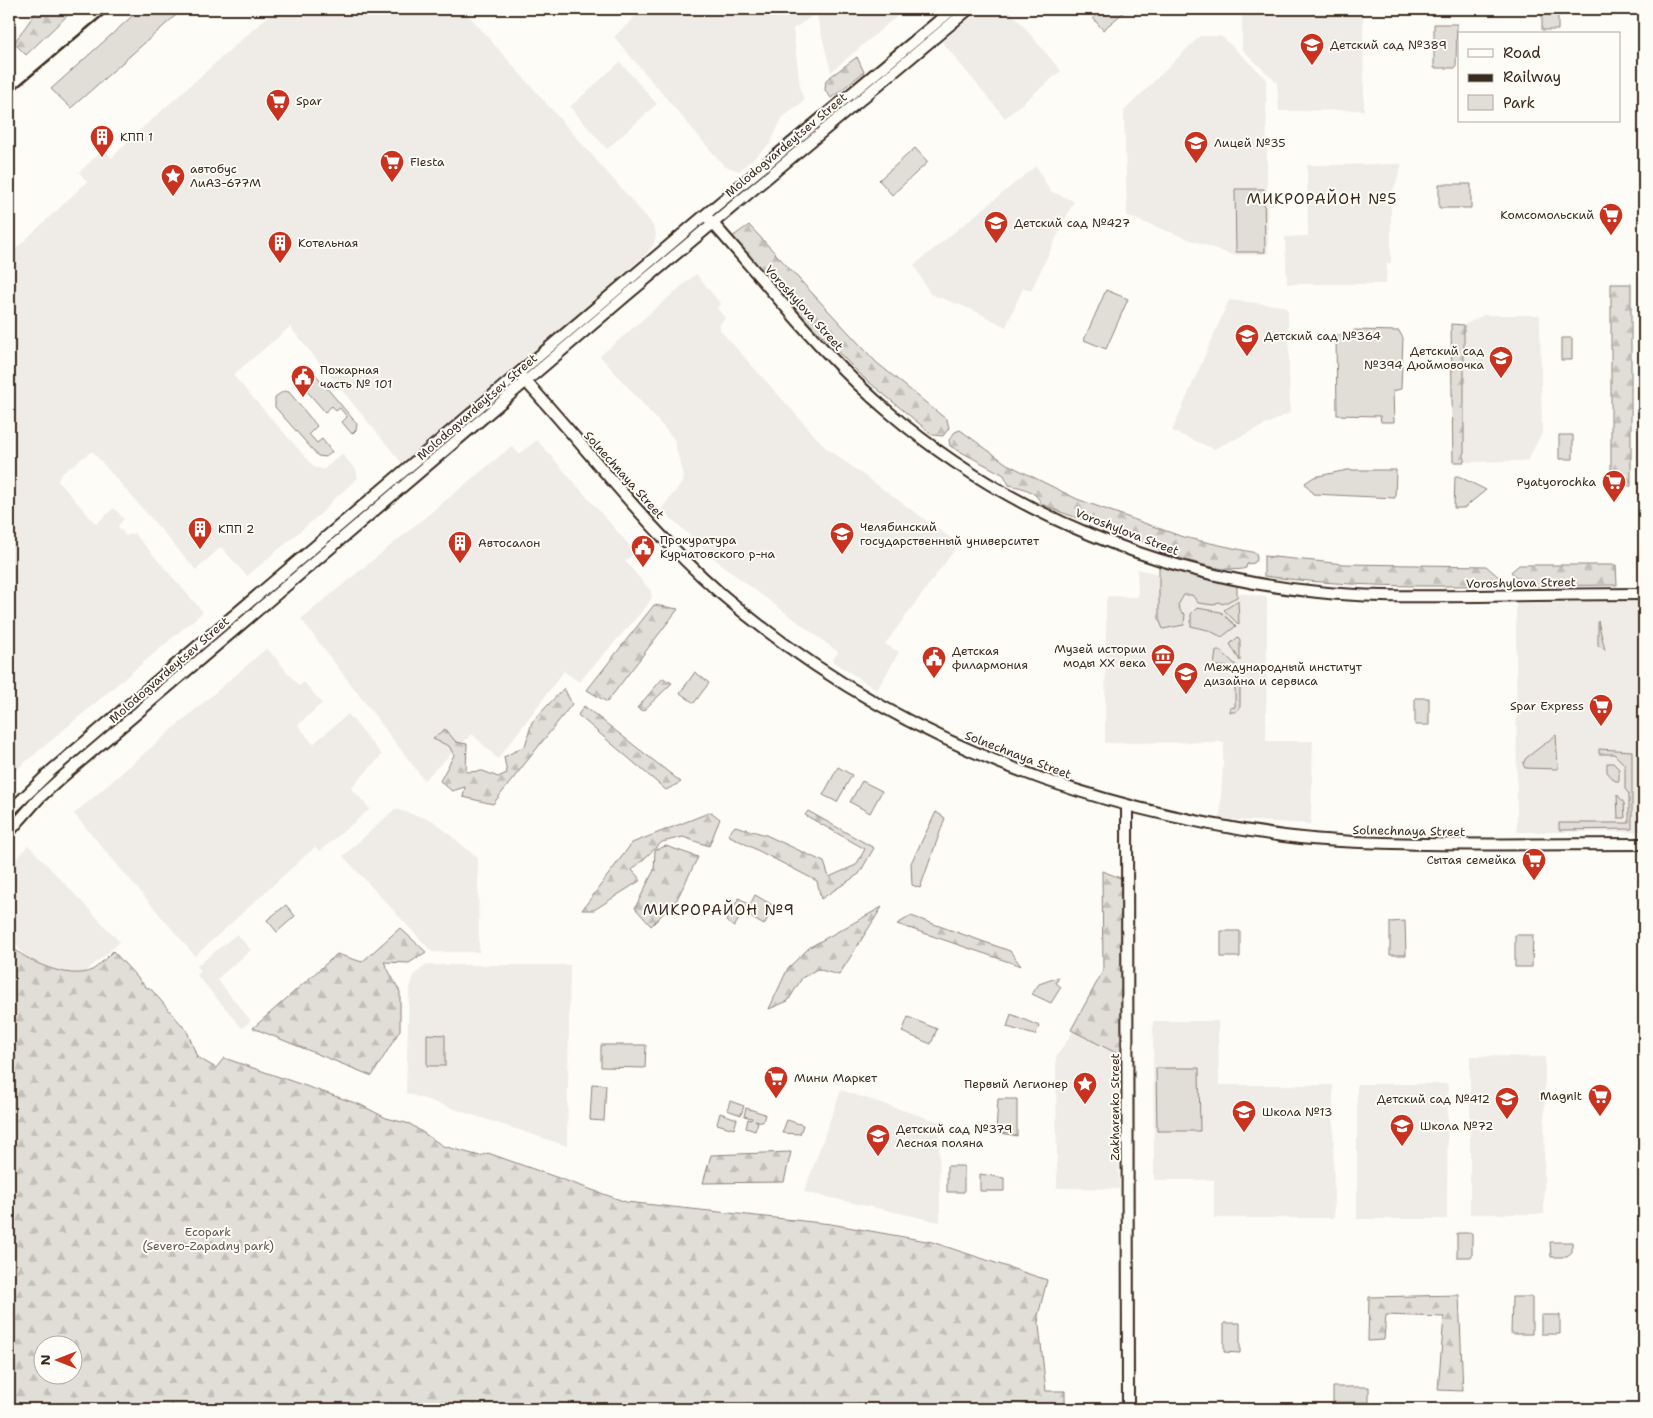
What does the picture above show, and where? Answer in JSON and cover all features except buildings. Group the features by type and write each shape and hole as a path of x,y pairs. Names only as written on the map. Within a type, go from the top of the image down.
{"street":[{"name":"Molodogvardeytsev Street","path":"9,832 46,791 357,512 744,197 945,22 953,9"},
{"name":"Molodogvardeytsev Street","path":"9,812 52,770 260,601 364,520 736,188 945,22 970,9"},
{"path":"736,188 744,197"},
{"name":"Voroshylova Street","path":"705,215 808,334 891,414 933,446 992,485 1047,514 1107,540 1164,561 1216,575 1318,592 1410,596 1644,594"},
{"name":"Solnechnaya Street","path":"522,378 642,515 683,558 752,618 831,676 973,753 1049,782 1127,805 1217,825 1319,840 1378,844 1644,844"},
{"path":"357,512 364,520"},
{"name":"Zakharenko Street","path":"1127,805 1128,1409"}],"shaded area":[{"path":"276,9 463,9 650,221 656,233 654,244 646,254 405,467 290,327 233,375 315,468 324,469 342,454 356,470 358,478 332,501 324,511 247,576 221,547 196,570 92,451 61,474 58,481 96,524 114,508 124,519 118,526 126,536 134,533 203,612 9,776 9,384 11,384 9,380 9,255 87,182 79,172 104,149 112,158 130,139"},
{"path":"643,9 811,9 811,17 793,29 801,93 805,100 782,118 770,144 739,171 724,166 614,37"},
{"path":"815,9 899,9 903,11 831,72"},
{"path":"981,9 1009,9 1061,71 1005,118 942,42"},
{"name":"Детский сад №389","path":"1242,9 1363,9 1364,110 1279,111 1277,83 1242,49"},
{"name":"Лицей №35","path":"1200,36 1221,36 1266,78 1268,254 1232,255 1127,216 1124,111"},
{"path":"620,62 657,104 607,149 570,107"},
{"path":"1402,164 1391,197 1391,263 1387,263 1386,284 1287,284 1285,237 1308,236 1307,165"},
{"name":"Детский сад №427","path":"1036,166 1050,191 1074,201 1031,291 1023,288 1006,327 971,309 930,294 914,265"},
{"path":"696,274 721,304 717,308 725,318 720,324 720,330 826,448 959,544 885,644 899,652 877,690 832,661 838,652 723,566 661,509 684,480 674,439 600,356"},
{"name":"Детский сад №364","path":"1229,300 1283,306 1288,310 1290,413 1214,449 1172,431"},
{"name":"Детский сад №394 Дюймовочка","path":"1484,315 1540,315 1542,433 1527,461 1462,462 1462,326"},
{"path":"537,440 636,553 625,561 651,591 652,597 647,606 579,682 564,671 498,759 472,734 424,780 301,619 512,446 519,454"},
{"name":"Международный институт дизайна и сервиса","path":"1137,569 1240,593 1267,597 1266,741 1313,741 1311,824 1220,819 1224,742 1105,743 1106,601 1108,596 1138,597"},
{"path":"1638,601 1644,603 1644,827 1637,832 1517,832 1516,603"},
{"path":"267,648 299,686 304,682 322,703 298,725 313,744 348,714 382,755 351,788 370,809 320,851 315,847 195,956 74,814"},
{"path":"395,809 432,820 478,858 479,952 432,952 343,856"},
{"path":"28,845 120,942 57,996 9,936 9,869"},
{"path":"237,934 251,950 217,979 251,1021 242,1028 197,975 201,971 197,966"},
{"path":"426,965 570,965 567,1146 406,1093 409,991 414,975"},
{"path":"1117,966 1119,1189 1057,1188 1056,1057"},
{"name":"Школа №13","path":"1153,1021 1218,1021 1219,1085 1333,1085 1334,1218 1214,1218 1214,1180 1154,1180"},
{"name":"Детский сад №412","path":"1470,1056 1545,1057 1544,1214 1470,1214"},
{"name":"Школа №72","path":"1357,1084 1448,1084 1447,1219 1357,1219"},
{"name":"Детский сад №379 Лесная поляна","path":"841,1090 939,1122 940,1222 804,1192"}],"green space":[{"path":"38,9 74,9 26,55 14,43"},
{"path":"140,9 183,9 71,108 51,89"},
{"path":"1104,9 1123,9 1125,11 1103,30 1093,18"},
{"path":"1542,9 1558,9 1558,30 1542,30"},
{"path":"1434,24 1457,24 1456,68 1434,68"},
{"path":"857,57 864,72 831,98 825,90 826,80"},
{"path":"915,148 928,162 892,195 879,180"},
{"path":"1439,184 1471,184 1471,208 1439,208"},
{"path":"1235,189 1264,189 1265,252 1236,252"},
{"path":"749,225 876,362 947,420 949,428 943,436 933,435 864,378 812,326 732,237"},
{"path":"1611,284 1631,284 1631,486 1611,486"},
{"path":"1106,290 1128,299 1106,349 1084,340"},
{"path":"1451,324 1464,325 1464,462 1453,462"},
{"path":"1354,330 1399,331 1403,338 1401,389 1393,391 1394,422 1381,422 1380,416 1337,415 1336,335 1352,335"},
{"path":"1561,338 1572,338 1572,360 1561,360"},
{"path":"310,368 357,424 356,430 352,434 342,422 347,417 340,408 336,411 332,406 325,412 300,383 300,372"},
{"path":"284,391 289,392 317,426 309,434 317,443 322,439 332,452 326,457 318,456 275,407 275,397"},
{"path":"960,430 1007,464 1077,499 1183,537 1256,553 1257,559 1254,563 1247,564 1246,568 1238,570 1216,568 1179,558 1127,534 1054,510 1041,503 1031,492 1009,485 1004,475 950,446 949,440 955,432"},
{"path":"1559,435 1573,435 1573,459 1559,459"},
{"path":"1347,470 1396,470 1395,498 1313,494 1305,483 1314,477"},
{"path":"1455,476 1486,490 1464,508 1454,508"},
{"path":"1264,556 1344,564 1486,566 1508,585 1386,585 1295,580 1264,576"},
{"path":"1519,565 1616,565 1617,585 1526,586 1511,572"},
{"path":"1159,566 1237,586 1237,597 1223,604 1218,602 1214,605 1198,603 1192,595 1184,595 1178,605 1181,612 1185,614 1184,625 1163,629 1159,619"},
{"path":"1238,601 1239,624 1224,610"},
{"path":"654,605 678,609 607,702 587,690"},
{"path":"1197,608 1221,612 1236,626 1222,637 1208,630 1191,626 1191,614"},
{"path":"1598,621 1605,650 1598,645"},
{"path":"1238,637 1240,640 1240,661 1230,644"},
{"path":"1216,651 1221,651 1240,669 1240,707 1236,712 1230,712 1230,708 1235,707 1235,688 1238,687 1235,667 1214,666"},
{"path":"695,672 709,683 694,703 680,693"},
{"path":"663,678 672,683 643,711 637,708"},
{"path":"564,688 572,704 493,804 463,797 465,787 452,791 440,781 454,755 449,746 433,739 445,729 456,742 467,744 466,772 483,771 498,777 507,773 504,757 525,746 532,722"},
{"path":"1415,698 1429,698 1429,725 1415,725"},
{"path":"584,706 681,782 666,790 578,715"},
{"path":"1556,735 1558,769 1525,768 1523,764 1526,758"},
{"path":"1599,749 1632,751 1632,829 1559,830 1559,823 1629,823 1629,794 1625,789 1625,765 1614,754 1599,754"},
{"path":"1607,763 1613,763 1619,769 1619,781 1615,781 1607,772"},
{"path":"838,767 852,775 837,802 823,795"},
{"path":"862,781 882,791 870,813 850,802"},
{"path":"1617,794 1624,803 1625,818 1618,818"},
{"path":"808,811 874,848 859,874 821,899 817,881 728,835 735,826 766,835 824,862 829,877 856,865 865,849 805,815"},
{"path":"711,812 720,819 709,846 683,837 662,842 632,870 641,880 594,910 582,910 632,843"},
{"path":"936,812 945,818 920,888 912,885 911,863"},
{"path":"666,846 698,857 676,901 651,926 635,908 654,870 655,850"},
{"path":"1102,871 1123,879 1122,1056 1071,1030 1103,971"},
{"path":"755,895 774,906 764,925 745,914"},
{"path":"739,898 748,904 734,927 726,921"},
{"path":"286,905 295,916 277,932 267,920"},
{"path":"882,907 839,975 817,969 802,978 788,1001 769,1009 788,968 810,947"},
{"path":"911,916 1010,951 1021,966 897,924"},
{"path":"1405,921 1406,955 1390,955 1390,922"},
{"path":"400,928 426,952 409,963 384,962 400,992 400,1030 372,1076 253,1028 337,954 362,962"},
{"path":"1221,931 1240,931 1240,957 1221,957"},
{"path":"1515,935 1533,935 1532,967 1515,967"},
{"name":"Ecopark (Severo-Zapadny park)","path":"9,944 36,963 72,973 92,970 113,951 147,988 150,988 187,1031 197,1057 216,1068 224,1058 361,1105 386,1118 410,1124 443,1146 480,1156 488,1153 626,1202 831,1224 932,1242 1047,1280 1038,1316 1046,1391 1065,1391 1065,1409 9,1409"},
{"path":"1059,977 1056,983 1061,987 1051,1003 1032,994 1039,984"},
{"path":"1011,1014 1039,1026 1035,1035 1007,1027"},
{"path":"908,1017 937,1029 931,1044 902,1032"},
{"path":"427,1034 445,1035 445,1066 427,1066"},
{"path":"601,1045 646,1045 645,1068 601,1067"},
{"path":"1156,1068 1199,1068 1200,1131 1157,1131"},
{"path":"592,1084 606,1085 604,1121 590,1120"},
{"path":"998,1099 1017,1099 1017,1136 996,1132"},
{"path":"730,1101 744,1106 741,1115 727,1110"},
{"path":"746,1108 765,1114 763,1122 755,1120 758,1122 755,1131 746,1128 748,1119 751,1120 752,1118 744,1116"},
{"path":"720,1113 737,1119 734,1129 717,1124"},
{"path":"787,1120 803,1125 800,1134 782,1133"},
{"path":"791,1152 784,1182 703,1183 711,1155"},
{"path":"947,1166 964,1166 964,1192 947,1192"},
{"path":"980,1174 1004,1178 1004,1191 980,1191"},
{"path":"1457,1233 1472,1233 1472,1257 1457,1257"},
{"path":"1550,1242 1572,1242 1572,1253 1567,1257 1551,1257"},
{"path":"1459,1295 1463,1391 1438,1390 1444,1317 1386,1315 1384,1340 1368,1341 1369,1297"},
{"path":"1512,1297 1532,1297 1532,1334 1511,1334"},
{"path":"1541,1315 1560,1315 1560,1334 1541,1334"},
{"path":"1224,1323 1240,1323 1240,1353 1224,1352"},
{"path":"1333,1387 1369,1387 1369,1402 1333,1402"}],"railway":[{"path":"9,94 110,9"}],"place":[{"name":"Детский сад №389","path":"1312,66"},
{"name":"Spar","path":"278,122"},
{"name":"КПП 1","path":"102,158"},
{"name":"Лицей №35","path":"1196,164"},
{"name":"Fiesta","path":"392,183"},
{"name":"автобус ЛиАЗ-677М","path":"173,197"},
{"name":"Комсомольский","path":"1611,236"},
{"name":"Детский сад №427","path":"996,244"},
{"name":"Котельная","path":"280,264"},
{"name":"Детский сад №364","path":"1247,357"},
{"name":"Детский сад №394 Дюймовочка","path":"1501,379"},
{"name":"Пожарная часть № 101","path":"303,398"},
{"name":"Pyatyorochka","path":"1614,503"},
{"name":"КПП 2","path":"200,550"},
{"name":"Челябинский государственный университет","path":"842,555"},
{"name":"Автосалон","path":"460,564"},
{"name":"Прокуратура Курчатовского р-на","path":"643,568"},
{"name":"Музей истории моды XX века","path":"1163,677"},
{"name":"Детская филармония","path":"934,679"},
{"name":"Международный институт дизайна и сервиса","path":"1186,695"},
{"name":"Spar Express","path":"1601,727"},
{"name":"Сытая семейка","path":"1534,881"},
{"name":"Мини Маркет","path":"776,1099"},
{"name":"Первый Легионер","path":"1085,1105"},
{"name":"Magnit","path":"1600,1117"},
{"name":"Детский сад №412","path":"1507,1120"},
{"name":"Школа №13","path":"1244,1133"},
{"name":"Школа №72","path":"1402,1147"},
{"name":"Детский сад №379 Лесная поляна","path":"878,1157"}],"district":[{"name":"МИКРОРАЙОН №5","path":"1322,199"},
{"name":"МИКРОРАЙОН №9","path":"719,910"}]}
